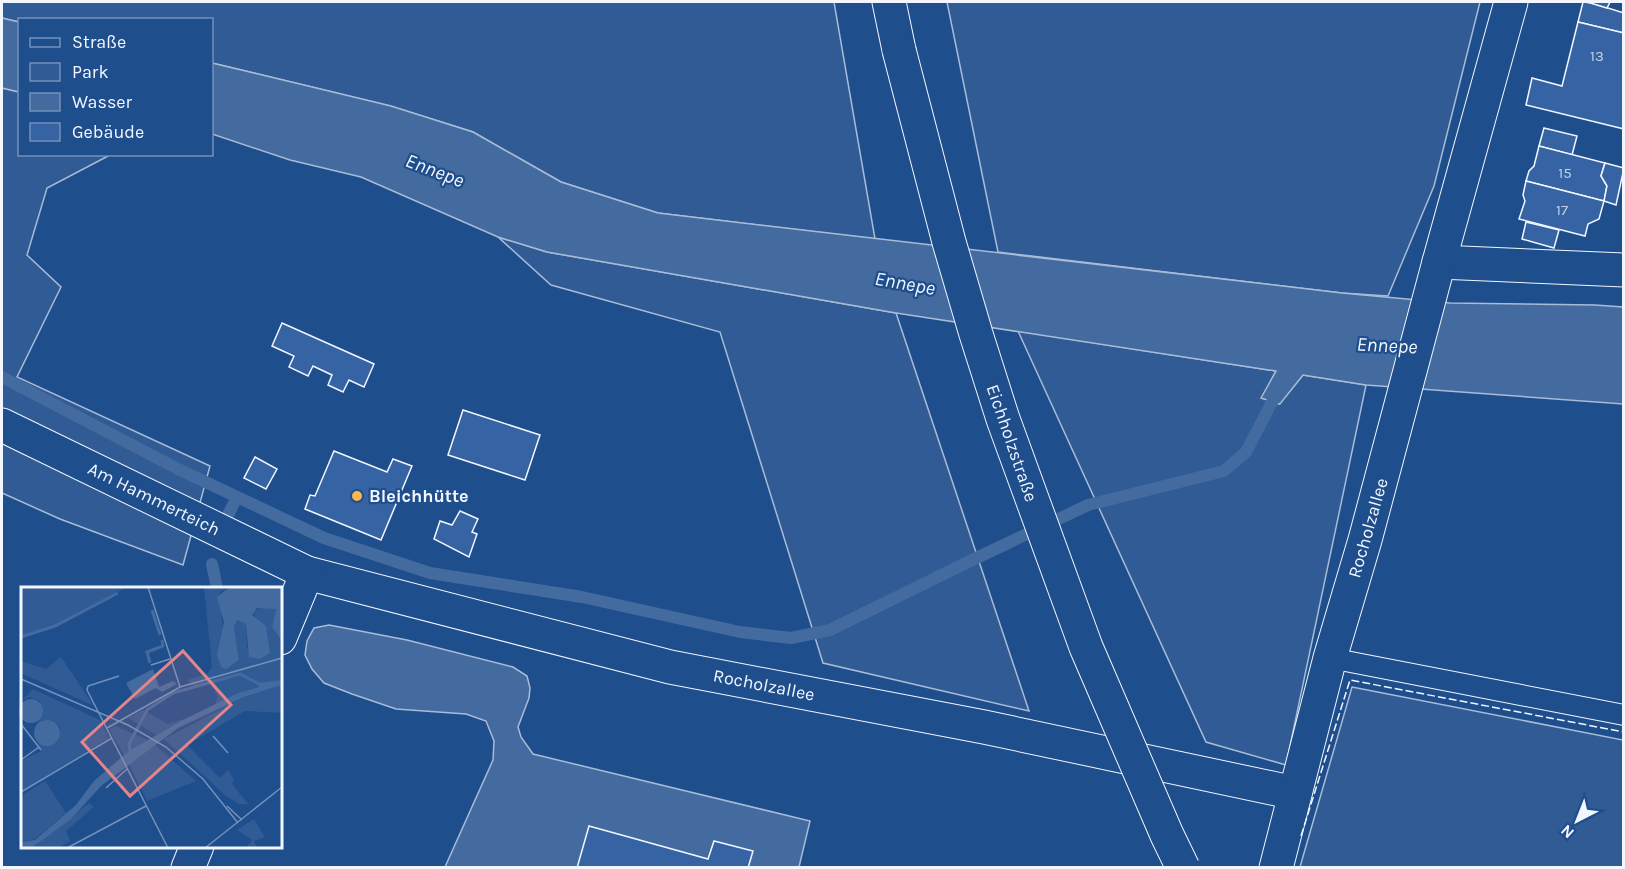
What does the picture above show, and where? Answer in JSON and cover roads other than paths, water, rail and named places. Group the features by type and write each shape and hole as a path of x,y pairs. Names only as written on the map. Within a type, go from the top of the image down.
{"street":[{"name":"Eichholzstraße","path":"889,2 899,50 949,242 1003,419 1086,647 1183,867"},
{"name":"Rocholzallee","path":"1276,867 1330,658 1365,540 1511,2"},
{"path":"1439,262 1623,270"},
{"name":"Am Hammerteich","path":"2,425 307,573"},
{"name":"Rocholzallee","path":"307,573 670,667 984,727 1295,793"},
{"path":"282,633 307,573"},
{"path":"188,867 196,848"}],"lane":[{"path":"1330,658 1623,715"}],"water":[{"path":"2,18 18,22 18,92 2,88"},
{"name":"Ennepe","path":"213,63 391,106 473,132 561,182 658,213 1342,293 1450,303 1623,307 1623,404 1366,385 1303,375 1280,404 1261,398 1276,371 896,313 547,252 498,237 361,177 290,160 213,134"},
{"path":"329,625 407,640 513,667 527,676 530,688 529,698 518,727 521,737 533,754 810,821 799,867 445,867 493,760 494,741 486,721 466,714 396,709 324,683 312,669 305,655 307,641 314,628"}],"waterway":[{"path":"2,377 178,469 324,538 430,573 582,597 740,632 791,638 830,630 1088,505 1224,471 1246,452 1280,389"},
{"path":"227,517 237,497"},
{"path":"212,564 217,587"}],"place":[{"name":"Bleichhütte","path":"357,496"}]}
